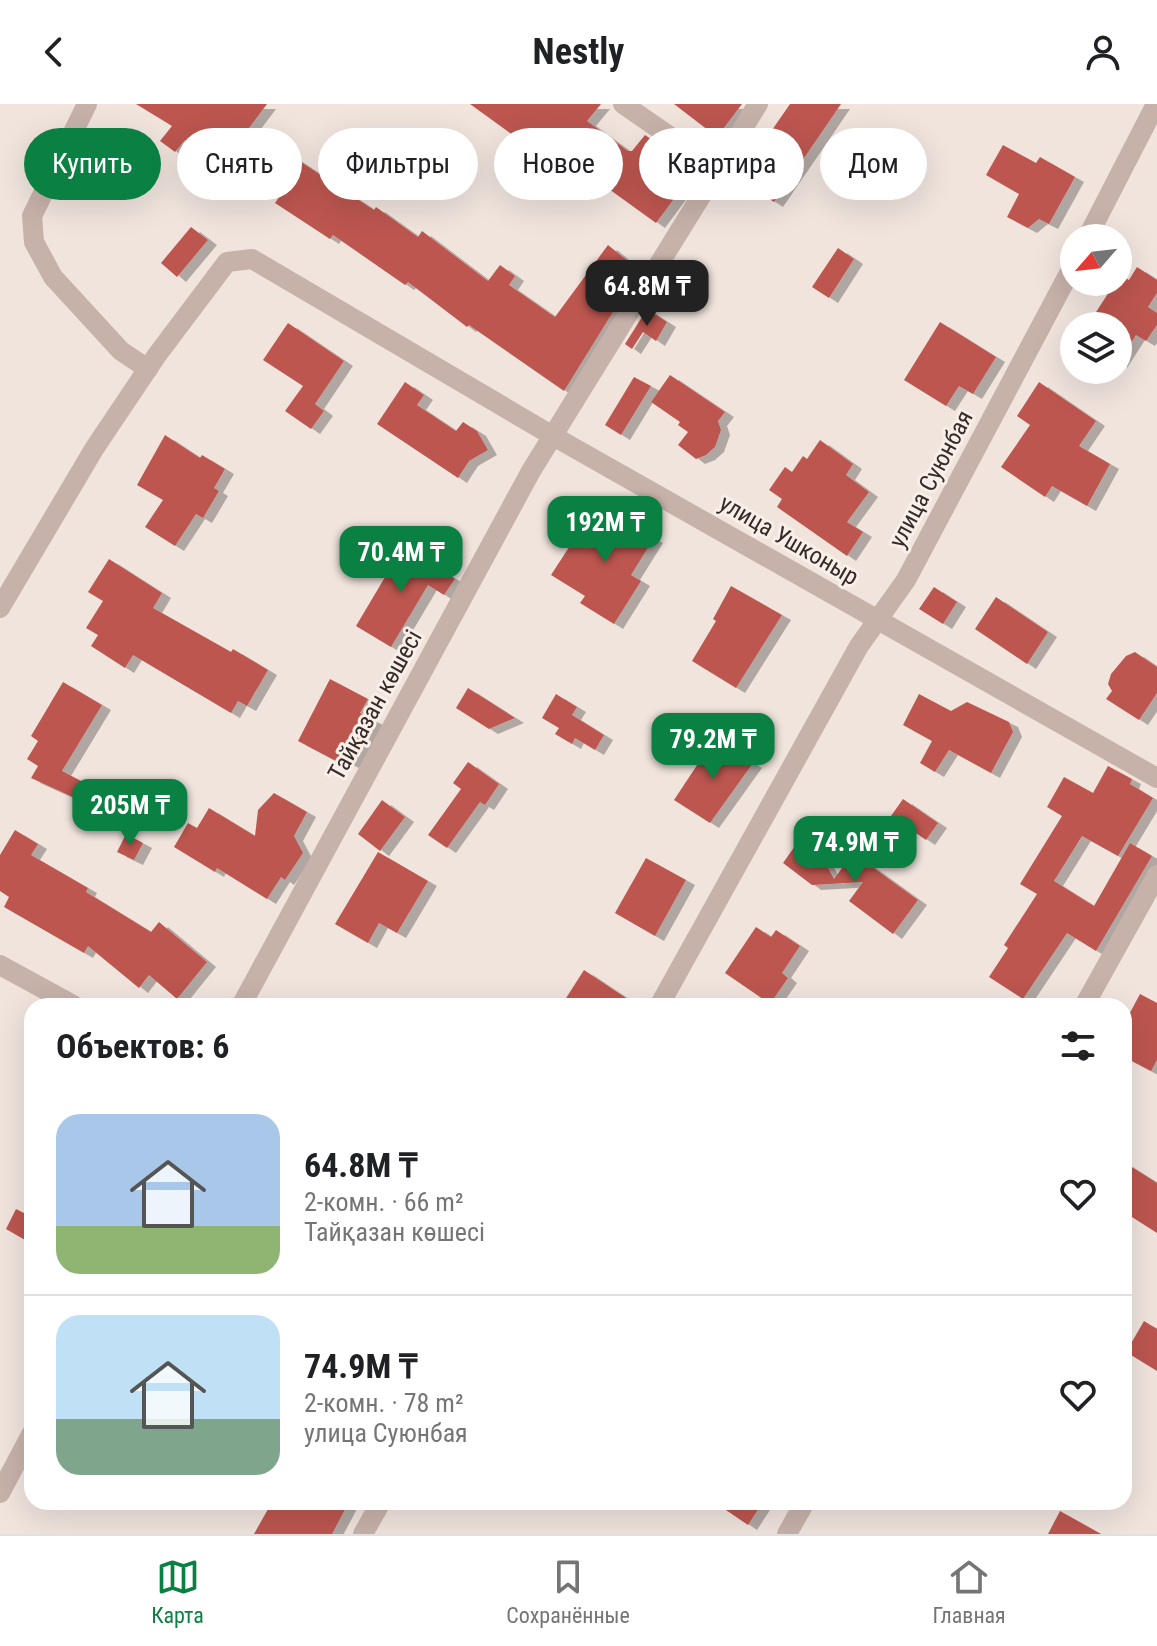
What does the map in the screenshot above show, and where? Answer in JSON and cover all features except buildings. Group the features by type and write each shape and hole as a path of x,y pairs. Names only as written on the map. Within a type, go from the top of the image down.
{"street":[{"path":"0,608 94,449 148,369 121,351 53,277 34,242 32,216 87,104"},
{"path":"623,104 658,128"},
{"name":"Тайқазан көшесі","path":"743,128 758,104"},
{"path":"1094,224 1156,104"},
{"name":"Тайқазан көшесі","path":"245,998 553,436 698,200"},
{"name":"улица Ушконыр","path":"148,369 227,262 252,259 553,436 1157,778"},
{"name":"улица Суюнбая","path":"663,998 859,646 906,580 1060,290"},
{"path":"1088,998 1157,875"},
{"path":"0,965 60,998"},
{"path":"0,1493 24,1448"},
{"path":"365,1533 377,1510"},
{"path":"787,1534 800,1510"}]}
